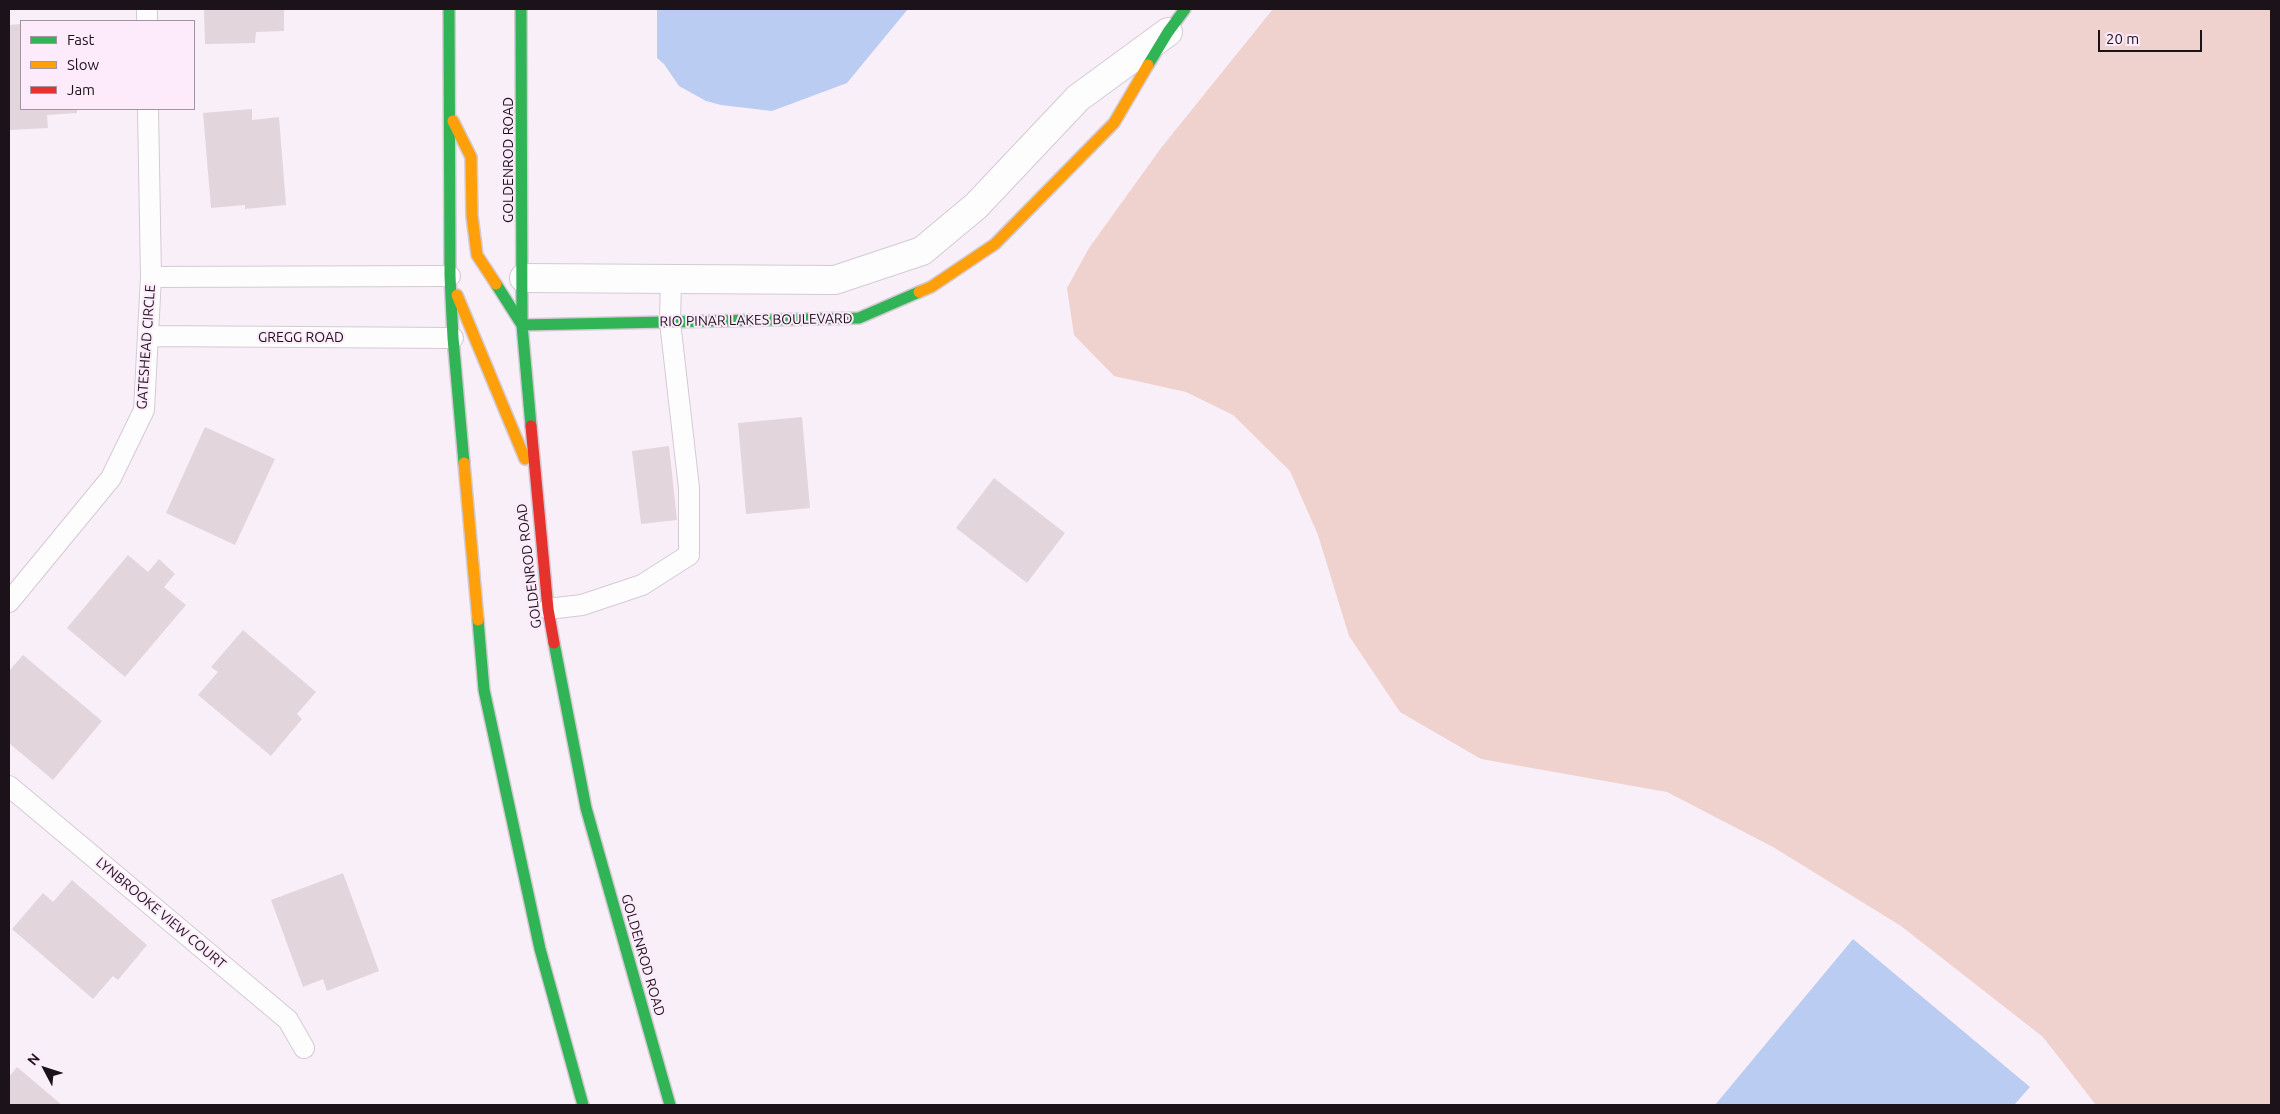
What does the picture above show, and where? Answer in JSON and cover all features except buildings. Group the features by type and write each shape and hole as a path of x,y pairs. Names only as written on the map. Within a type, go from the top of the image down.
{"main road":[{"path":"449,9 450,276 453,338 484,690 540,948 583,1105"},
{"name":"GOLDENROD ROAD","path":"521,9 524,278 522,325 535,484 548,609 586,808 670,1105"},
{"name":"RIO PINAR LAKES BOULEVARD","path":"522,325 859,318 931,287 995,244 1114,123 1168,32 1185,9"},
{"path":"450,116 471,157 472,216 477,255 522,325"},
{"path":"450,276 535,484"}],"street":[{"name":"RIO PINAR LAKES BOULEVARD","path":"524,278 835,280 922,251 976,206 1078,98 1168,32"}],"lane":[{"name":"GATESHEAD CIRCLE","path":"9,602 111,478 144,410 151,277 148,110"},
{"path":"151,277 450,276"},
{"path":"548,609 582,605 642,585 689,555 689,488 670,322 670,279"},
{"name":"GREGG ROAD","path":"149,336 453,338"},
{"name":"LYNBROOKE VIEW COURT","path":"9,786 288,1020 304,1048"}],"shaded area":[{"path":"1273,9 2271,9 2271,1105 2096,1105 2043,1037 1901,926 1773,847 1667,792 1481,759 1400,712 1349,636 1318,535 1290,471 1233,415 1186,392 1114,376 1074,335 1067,288 1089,248 1161,148"}],"water":[{"path":"657,9 908,9 847,83 772,111 721,105 706,101 679,86 664,64 657,58"},
{"path":"1853,939 2030,1087 2014,1105 1715,1105"}],"traffic: fast":[{"path":"449,9 450,276 453,338 464,463"},
{"path":"521,9 522,325 531,426"},
{"path":"1148,65 1168,32 1185,9"},
{"path":"496,284 522,325 859,318 919,292"},
{"path":"478,620 484,690 540,949 583,1105"},
{"path":"554,643 586,808 670,1105"}],"traffic: slow":[{"path":"919,292 931,287 995,244 1114,123 1148,65"},
{"path":"453,121 471,157 472,216 477,255 496,284"},
{"path":"457,295 525,459"},
{"path":"464,463 478,620"}],"traffic: jam":[{"path":"531,426 548,609 554,643"}]}
